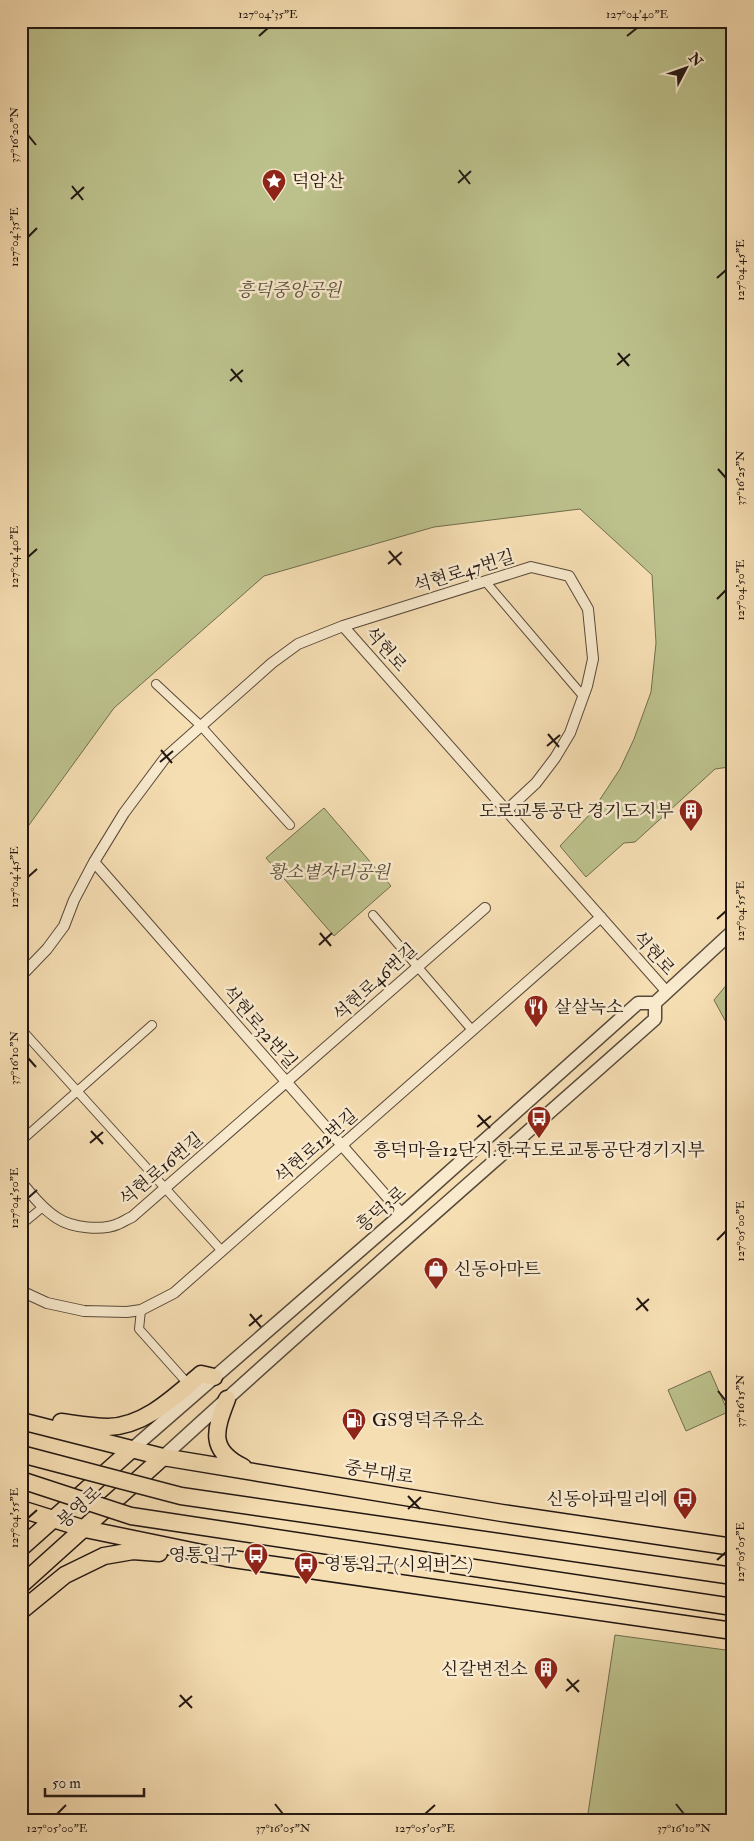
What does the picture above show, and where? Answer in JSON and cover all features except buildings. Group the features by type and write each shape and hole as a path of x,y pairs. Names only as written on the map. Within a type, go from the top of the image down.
{"main road":[{"path":"21,1420 108,1427 139,1421 167,1403 201,1374 214,1377"},
{"path":"227,1399 217,1424 219,1448 231,1460 252,1471"},
{"name":"중부대로","path":"21,1420 164,1457 492,1511 733,1547"},
{"name":"봉영로","path":"21,1548 132,1449"},
{"path":"21,1454 181,1496 733,1576"},
{"name":"봉영로","path":"21,1585 164,1457"},
{"path":"21,1480 131,1516 733,1607"},
{"path":"21,1509 85,1529 226,1558 733,1631"},
{"path":"21,1610 65,1575 104,1556 134,1551 226,1558"}],"street":[{"name":"석현로47번길","path":"343,626 531,566 569,576 588,609 592,659 583,696 570,733 555,758 536,783 507,810"},
{"path":"485,581 583,696"},
{"name":"석현로","path":"21,976 47,949 64,926 74,900 124,812 165,758 270,665 298,644 343,626 667,992"},
{"path":"156,684 201,726 290,825"},
{"name":"석현로32번길","path":"94,862 343,1144 402,1214"},
{"name":"석현로46번길","path":"287,1082 485,908"},
{"path":"372,915 472,1030"},
{"name":"석현로12번길","path":"21,1291 48,1303 84,1311 141,1310 174,1293 601,917"},
{"name":"흥덕3로","path":"132,1449 402,1214 638,1003 655,1003 733,931"},
{"path":"164,1457 335,1301 418,1231 655,1019 655,1003"},
{"path":"21,1140 152,1025"},
{"path":"21,1029 222,1251"},
{"name":"석현로16번길","path":"21,1182 58,1219 79,1226 103,1227 117,1225 132,1217 287,1082"},
{"path":"21,1225 43,1206"},
{"path":"141,1310 139,1329 189,1385"}],"green space":[{"name":"흥덕중앙공원","path":"21,21 733,21 733,772 729,767 715,769 635,842 624,843 586,877 560,846 591,813 620,769 634,739 651,692 656,643 652,575 580,509 434,527 264,576 114,708 21,836"},
{"name":"황소별자리공원","path":"324,808 391,886 334,936 266,858"},
{"path":"733,977 733,1035 714,1000"},
{"path":"710,1371 728,1412 686,1431 668,1390"},
{"path":"615,1635 733,1651 733,1820 587,1820"}],"place":[{"name":"덕암산","path":"274,202"},
{"name":"도로교통공단 경기도지부","path":"691,832"},
{"name":"살살녹소","path":"536,1028"},
{"name":"흥덕마을12단지.한국도로교통공단경기지부","path":"539,1139"},
{"name":"신동아마트","path":"436,1290"},
{"name":"GS영덕주유소","path":"354,1441"},
{"name":"신동아파밀리에","path":"685,1520"},
{"name":"영통입구","path":"256,1576"},
{"name":"영통입구(시외버스)","path":"306,1585"},
{"name":"신갈변전소","path":"546,1690"}]}
